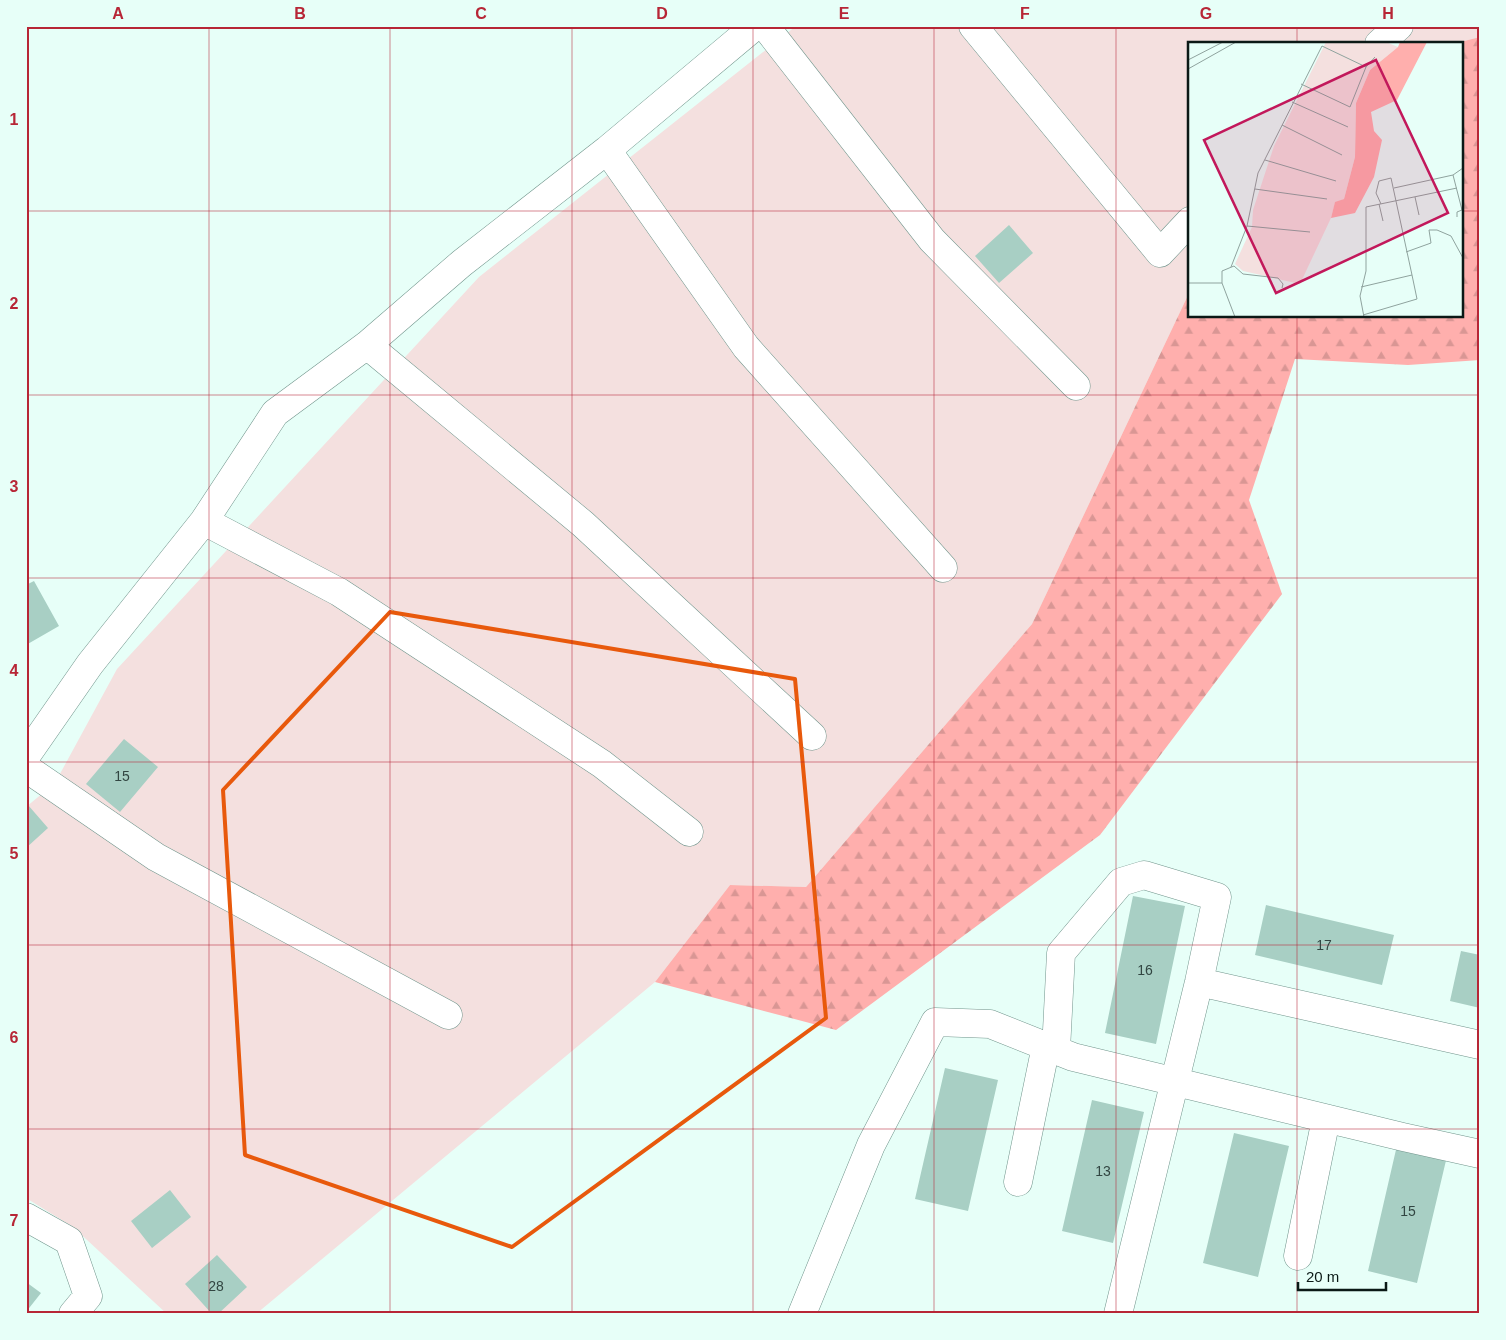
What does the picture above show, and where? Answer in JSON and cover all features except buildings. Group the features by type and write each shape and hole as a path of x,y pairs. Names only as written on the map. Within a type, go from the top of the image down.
{"street":[{"path":"26,756 90,664 204,521 276,413 367,344 462,263 607,150 755,26"},
{"path":"764,26 932,240 1076,386"},
{"path":"973,26 1160,253 1188,223"},
{"path":"1381,42 1399,26"},
{"path":"607,150 746,347 944,568"},
{"path":"367,344 583,524 812,736"},
{"path":"204,521 339,592 602,764 688,832"},
{"path":"26,768 156,856 448,1015"},
{"path":"1018,1182 1051,1048 1061,953 1120,882 1144,875 1217,897 1200,982 1118,1314"},
{"path":"1200,982 1480,1045"},
{"path":"802,1314 871,1144 935,1022 990,1024 1073,1057 1326,1119 1480,1154"},
{"path":"1298,1256 1326,1119"},
{"path":"26,1217 69,1241 88,1296 73,1314"}],"highlighted area":[{"path":"390,612 795,679 826,1018 512,1247 245,1155 223,790"}],"shaded area":[{"path":"796,26 1480,26 1480,37 1460,42 1188,42 1188,295 1032,624 806,887 730,885 655,982 256,1314 167,1314 73,1227 26,1198 26,807 55,783 117,669 479,277"}],"green space":[{"path":"1480,37 1480,360 1408,365 1295,359 1249,500 1282,594 1100,835 836,1030 655,982 730,885 806,887 1032,624 1188,295 1188,318 1464,318 1464,42 1460,42"}]}
